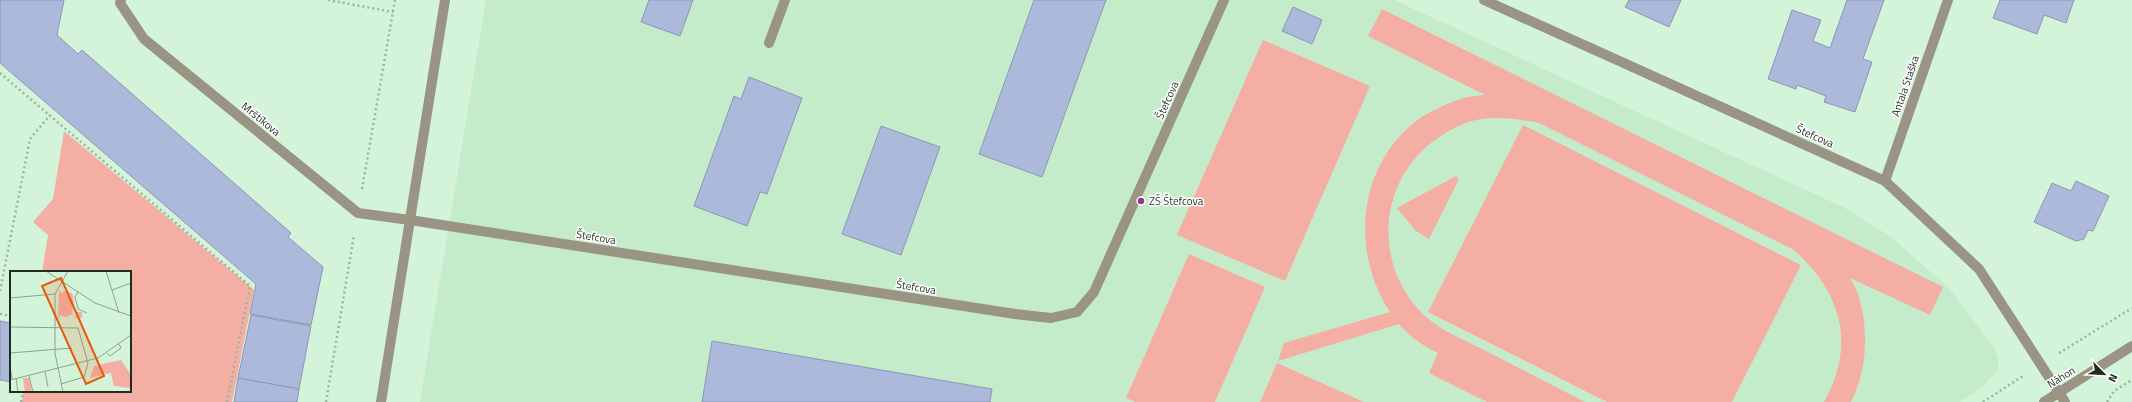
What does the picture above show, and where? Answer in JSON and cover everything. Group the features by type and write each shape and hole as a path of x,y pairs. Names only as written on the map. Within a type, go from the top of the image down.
{"street":[{"name":"Mrštíkova","path":"121,0 120,3 144,39 358,213 410,220"},
{"path":"382,402 445,0"},
{"path":"769,43 785,0"},
{"name":"Štefcova","path":"410,220 1015,314 1051,318 1077,312 1094,292 1224,0"},
{"name":"Štefcova","path":"1484,0 1885,181 1980,269 2066,402"},
{"name":"Antala Staška","path":"1885,181 1948,0"},
{"name":"Náhon","path":"2044,402 2132,346"}],"path":[{"path":"328,0 393,12"},
{"path":"0,73 250,286 227,402"},
{"path":"0,291 30,139 50,115"},
{"path":"2085,337 2132,308"},
{"path":"0,314 10,316"},
{"path":"1983,402 2024,376"},
{"path":"2107,402 2114,391 2132,380"},
{"path":"21,402 22,392"}],"shaded area":[{"name":"ZŠ Štefcova","path":"486,0 1394,0 1843,207 1890,236 1949,288 1994,347 1998,358 1998,369 1984,386 1960,402 420,402"},
{"path":"1382,9 1943,287 1930,315 1850,278 1858,294 1862,310 1865,337 1863,364 1851,402 1824,402 1834,381 1840,360 1841,340 1839,321 1833,302 1823,284 1794,250 1539,123 1516,119 1492,118 1466,123 1438,138 1419,154 1404,174 1394,196 1389,220 1389,243 1394,267 1404,290 1419,310 1433,323 1585,402 1487,402 1429,373 1438,353 1417,341 1399,324 1278,361 1284,343 1390,312 1377,289 1369,264 1365,238 1366,212 1371,187 1381,163 1396,141 1415,122 1425,115 1458,100 1485,95 1368,36"},
{"path":"1263,40 1370,86 1285,281 1177,235"},
{"path":"1523,125 1801,265 1732,402 1607,402 1428,312"},
{"path":"64,131 254,290 232,402 22,402 23,392 131,392 131,271 42,271 48,235 33,222 53,199"},
{"path":"1456,176 1459,179 1429,239 1416,231 1397,208"},
{"path":"1189,254 1265,287 1215,402 1136,402 1126,398"},
{"path":"1277,363 1364,402 1260,402"}],"building":[{"path":"0,0 64,0 57,35 78,54 82,50 291,233 288,237 323,267 311,325 250,314 256,284 0,63"},
{"path":"649,0 693,0 680,36 641,22"},
{"path":"1034,0 1106,0 1042,177 979,154"},
{"path":"1629,0 1681,0 1669,27 1625,7"},
{"path":"1847,0 1884,0 1863,59 1872,62 1855,112 1824,102 1826,96 1797,85 1796,89 1768,79 1792,10 1821,20 1813,41 1830,48"},
{"path":"2000,0 2074,0 2066,23 2044,15 2037,34 1993,18"},
{"path":"1293,7 1322,20 1312,44 1282,31"},
{"path":"749,77 802,98 767,194 760,192 747,226 694,206 734,96 741,99"},
{"path":"881,126 940,147 901,255 842,234"},
{"path":"2076,181 2109,196 2093,231 2088,230 2084,239 2076,241 2034,222 2052,183 2071,191"},
{"path":"251,315 311,326 299,389 238,378"},
{"path":"0,321 10,323 10,382 0,380"},
{"path":"712,341 992,389 990,402 702,402"},
{"path":"238,378 299,389 297,402 234,402"}],"place":[{"name":"ZŠ Štefcova","path":"1141,201"}]}
